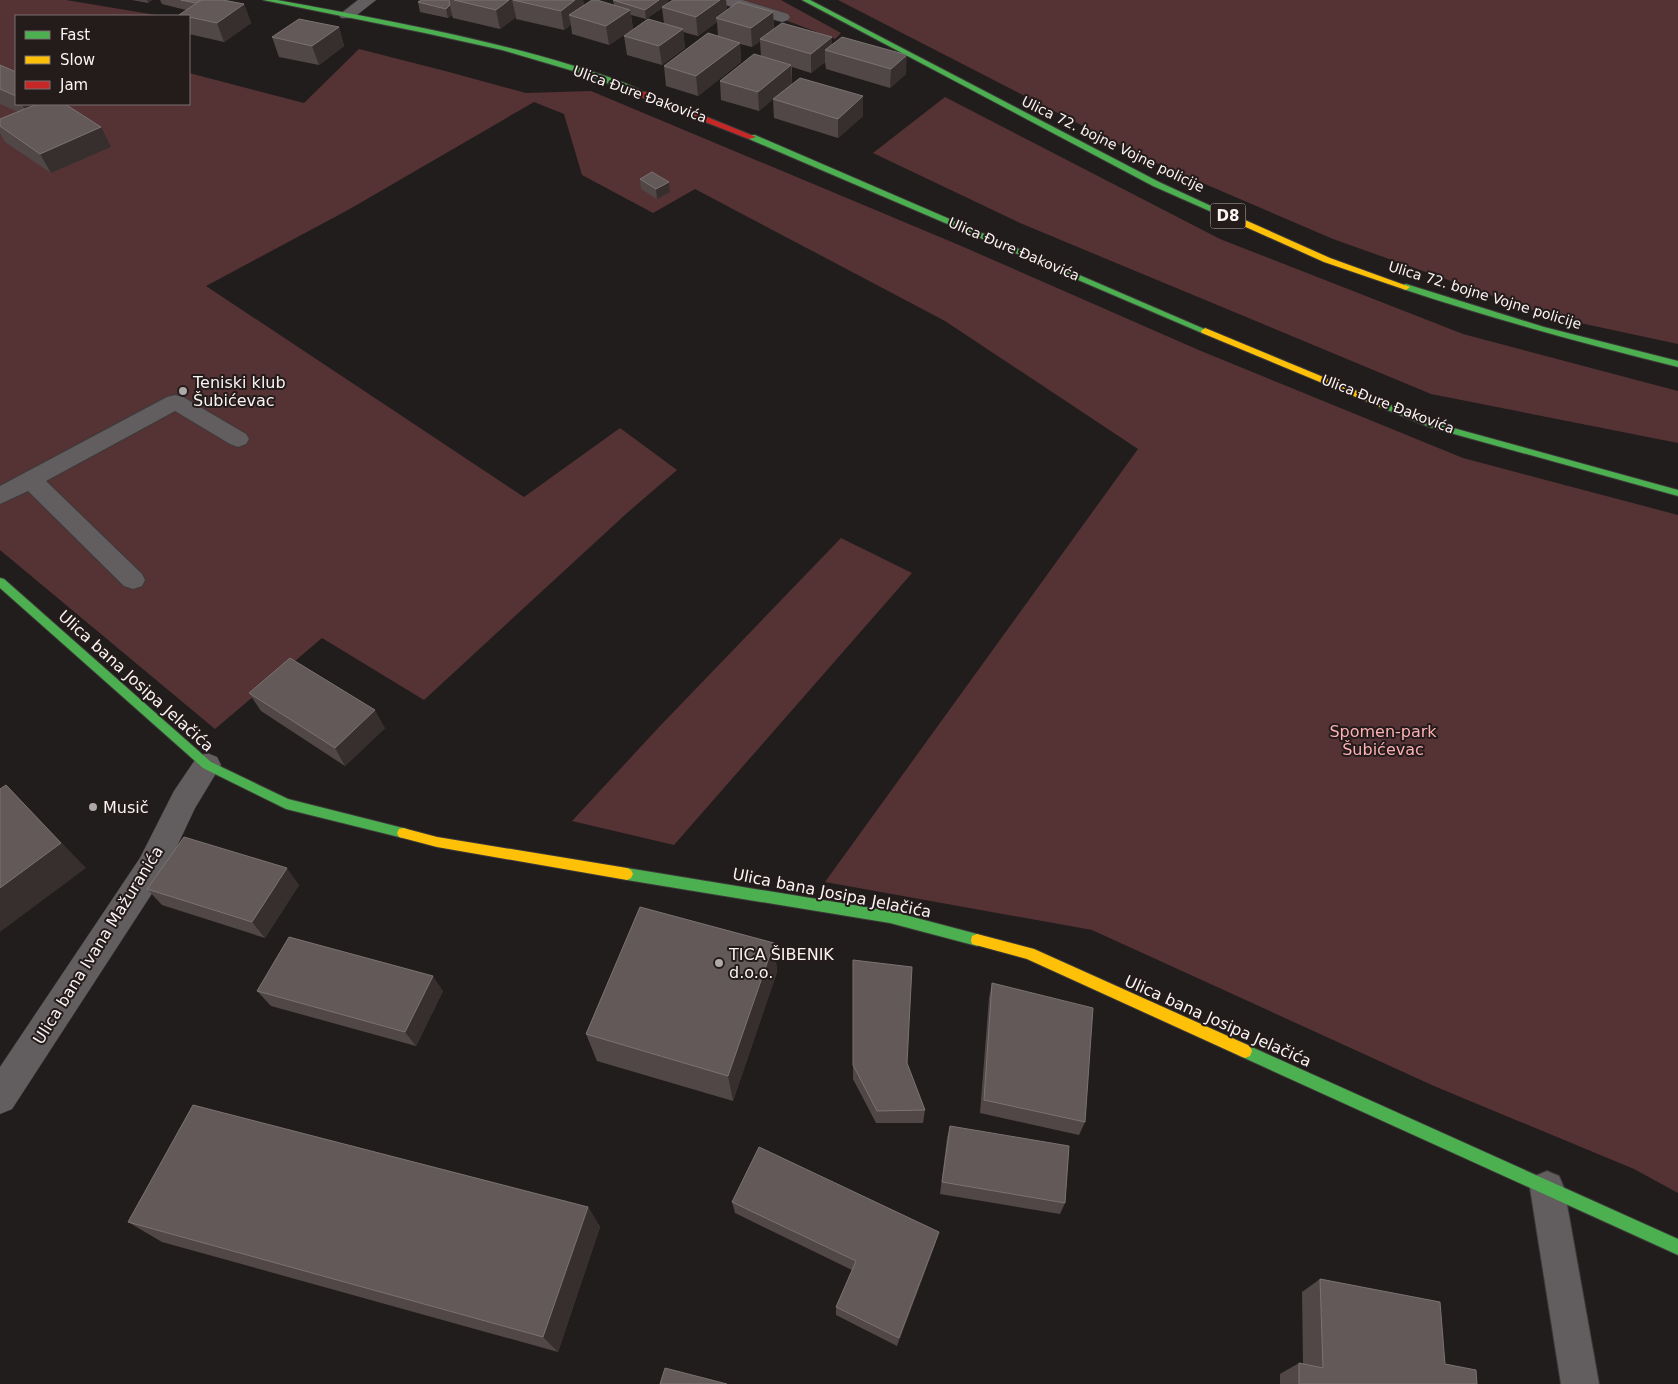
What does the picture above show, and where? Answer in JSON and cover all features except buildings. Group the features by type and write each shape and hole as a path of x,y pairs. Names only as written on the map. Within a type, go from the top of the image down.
{"street":[{"name":"Ulica Đure Đakovića","path":"266,0 347,15 508,50 583,71 743,133 1057,268 1432,425 1678,493"},
{"path":"347,15 368,0"},
{"path":"725,0 782,17"},
{"name":"Ulica 72. bojne Vojne policije","path":"805,0 1156,184 1327,260 1456,304 1576,339 1678,364"},
{"name":"Ulica bana Josipa Jelačića","path":"0,582 207,765 286,804 437,842 890,917 1029,954 1678,1247"},
{"name":"Ulica bana Ivana Mažuranića","path":"0,1097 151,868 184,800 207,765"}],"lane":[{"path":"0,496 175,402 238,439"},
{"path":"30,479 133,580"},
{"path":"1548,1188 1580,1384"}],"green space":[{"name":"Spomen-park Šubićevac","path":"0,0 66,0 156,15 15,15 15,105 190,105 190,73 304,103 359,49 526,93 591,91 959,245 1201,351 1463,458 1678,515 1678,1193 1634,1169 1434,1086 1092,930 825,882 1138,449 945,321 695,189 653,213 582,175 564,114 534,102 348,210 206,286 524,497 620,428 677,470 627,513 424,700 322,638 215,729 0,550"},
{"path":"732,0 781,0 841,33 835,39"},
{"path":"838,0 1678,0 1678,344 1552,317 1333,239 1149,160"},
{"path":"945,97 1220,239 1463,334 1678,391 1678,443 1431,394 1020,223 873,153"},
{"path":"841,538 912,573 674,845 572,821 660,726"}],"traffic: fast":[{"path":"266,0 465,39 590,73 642,94"},
{"path":"805,0 1156,184 1233,218"},
{"path":"752,137 1205,331"},
{"path":"1406,287 1541,329 1678,364"},
{"path":"1383,405 1432,425 1678,493"},
{"path":"0,582 207,765 286,804 403,833"},
{"path":"627,874 890,917 977,940"},
{"path":"1245,1051 1678,1247"}],"traffic: slow":[{"path":"1233,218 1327,260 1406,287"},
{"path":"1205,331 1383,405"},
{"path":"403,833 437,842 627,874"},
{"path":"977,940 1029,953 1245,1051"}],"traffic: jam":[{"path":"642,94 752,137"}],"place":[{"name":"Teniski klub Šubićevac","path":"183,391"},
{"name":"Musič","path":"93,807"},
{"name":"TICA ŠIBENIK d.o.o.","path":"719,963"}]}
